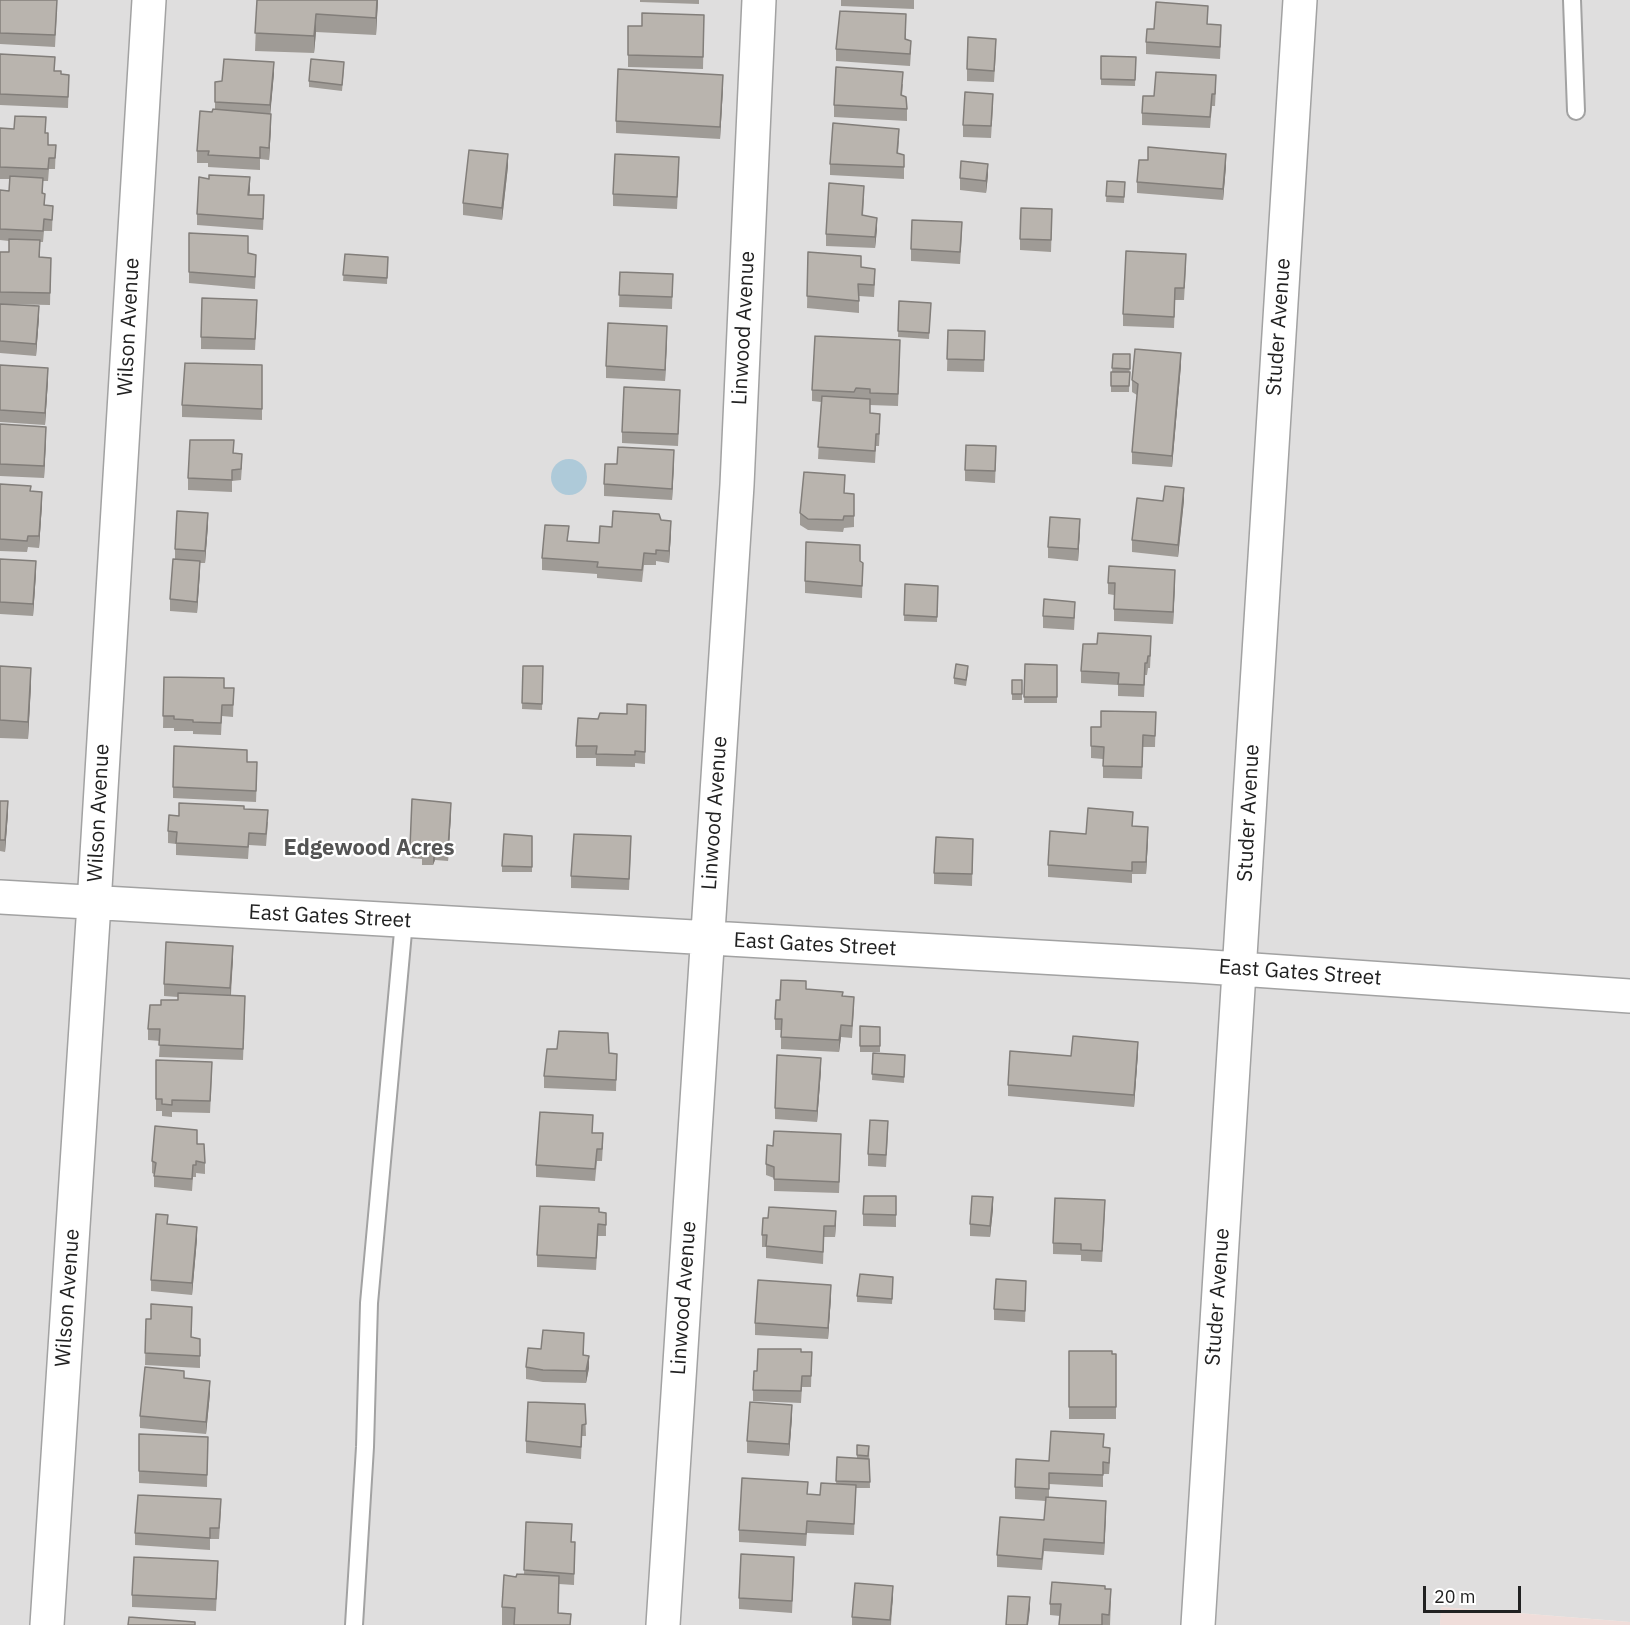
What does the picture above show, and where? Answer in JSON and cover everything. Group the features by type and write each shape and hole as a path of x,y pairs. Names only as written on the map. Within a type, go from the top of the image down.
{"street":[{"name":"Wilson Avenue","path":"47,1625 149,0"},
{"name":"Linwood Avenue","path":"663,1625 737,485 759,0"},
{"name":"Studer Avenue","path":"1198,1625 1300,0"},
{"name":"East Gates Street","path":"0,897 1184,965 1630,996"}],"lane":[{"path":"1572,0 1576,111"},
{"path":"354,1625 365,1447 369,1303 404,921"}],"shaded area":[{"path":"0,0 1630,0 1630,1622 1442,1607 1440,1625 0,1625"},
{"path":"1441,1607 1630,1622 1630,1625 1440,1625"}],"water":[{"path":"569,459 582,464 587,477 582,490 569,495 556,490 551,477 556,464"}],"building":[{"path":"0,0 57,0 55,35 0,33"},
{"path":"257,0 377,0 376,18 316,14 314,36 255,33"},
{"path":"1156,2 1208,6 1207,24 1221,25 1220,47 1146,42 1147,29 1154,29"},
{"path":"840,11 906,14 905,39 911,41 910,54 836,49"},
{"path":"642,13 704,15 703,57 628,55 628,26 642,26"},
{"path":"968,37 996,39 994,71 967,69"},
{"path":"0,54 55,57 54,71 61,71 61,74 69,75 68,97 0,94"},
{"path":"1101,56 1136,57 1135,80 1101,79"},
{"path":"224,59 274,62 270,105 215,102 215,82 222,81"},
{"path":"311,59 344,62 342,85 309,81"},
{"path":"836,67 903,72 901,95 906,97 907,109 834,105"},
{"path":"618,69 723,75 720,127 616,121"},
{"path":"1156,72 1216,75 1210,117 1142,113 1143,96 1154,96"},
{"path":"965,92 993,94 991,126 963,125"},
{"path":"213,109 271,114 269,148 260,147 260,158 208,155 209,151 197,151 200,111 212,112"},
{"path":"15,116 46,117 45,133 48,133 48,145 56,145 55,158 49,158 48,169 0,167 0,128 14,129"},
{"path":"833,123 899,129 897,153 904,155 904,167 830,164"},
{"path":"1148,147 1226,154 1223,189 1137,182 1139,160 1148,160"},
{"path":"469,150 508,154 502,208 463,203"},
{"path":"615,154 679,157 677,197 613,194"},
{"path":"961,161 988,164 986,181 960,178"},
{"path":"209,175 250,177 248,195 264,195 263,219 197,214 199,177 209,179"},
{"path":"10,176 43,178 44,205 53,206 52,220 44,219 43,231 0,229 0,190 9,191"},
{"path":"1107,181 1125,182 1124,197 1106,196"},
{"path":"829,183 864,186 862,215 877,218 875,237 826,234"},
{"path":"1021,208 1052,209 1051,240 1020,239"},
{"path":"912,220 962,222 960,252 911,249"},
{"path":"189,233 248,236 248,253 256,255 255,277 189,272"},
{"path":"9,239 40,240 39,257 51,258 50,293 0,292 0,252 9,252"},
{"path":"1126,251 1186,254 1184,288 1175,288 1174,317 1123,314"},
{"path":"808,252 861,256 861,267 875,269 874,285 858,284 859,301 807,296"},
{"path":"345,254 388,257 387,278 343,275"},
{"path":"620,272 673,274 672,297 619,295"},
{"path":"202,298 257,300 255,339 201,337"},
{"path":"899,301 931,303 929,333 898,331"},
{"path":"0,304 39,306 36,344 0,341"},
{"path":"608,323 667,326 665,370 606,366"},
{"path":"948,330 985,331 984,360 947,359"},
{"path":"815,336 900,340 898,394 870,393 870,389 856,388 854,392 812,390"},
{"path":"1135,349 1181,353 1172,456 1132,452 1138,384 1132,380"},
{"path":"1113,354 1130,354 1130,369 1112,368"},
{"path":"185,363 262,365 262,409 182,405"},
{"path":"0,365 48,368 45,413 0,410"},
{"path":"1111,372 1130,372 1129,386 1111,386"},
{"path":"624,387 680,390 678,434 622,432"},
{"path":"822,396 870,399 870,413 880,414 875,451 818,447"},
{"path":"0,424 46,427 44,466 0,464"},
{"path":"190,440 234,440 233,453 242,454 241,469 232,470 232,480 188,478"},
{"path":"966,445 996,446 995,471 965,470"},
{"path":"618,447 674,450 672,489 604,484 605,464 617,464"},
{"path":"804,472 845,475 844,493 854,494 854,516 844,516 843,520 808,519 800,513"},
{"path":"0,484 31,486 30,491 42,492 39,536 28,536 27,541 0,539"},
{"path":"1165,486 1184,488 1178,545 1132,540 1137,498 1163,501"},
{"path":"177,511 208,513 205,551 175,549"},
{"path":"613,511 659,514 661,520 671,521 669,551 656,550 656,554 644,553 642,570 597,567 598,562 542,558 545,525 569,526 567,541 599,543 600,526 612,527"},
{"path":"1050,517 1080,519 1078,549 1048,547"},
{"path":"806,542 860,545 860,561 863,563 862,586 805,581"},
{"path":"0,559 36,561 33,604 0,602"},
{"path":"173,559 200,561 197,602 170,599"},
{"path":"1109,566 1175,570 1173,612 1114,609 1115,583 1108,583"},
{"path":"905,584 938,586 937,617 904,615"},
{"path":"1044,599 1075,602 1074,618 1043,616"},
{"path":"1098,633 1151,636 1150,656 1145,663 1144,685 1118,684 1119,673 1081,671 1083,644 1097,644"},
{"path":"956,664 968,666 966,680 954,678"},
{"path":"1025,664 1057,665 1057,697 1024,697"},
{"path":"0,666 31,668 28,722 0,720"},
{"path":"523,666 543,666 542,704 522,703"},
{"path":"164,677 224,678 224,688 234,688 233,705 222,705 221,723 193,722 193,720 174,719 174,716 163,716"},
{"path":"1012,680 1022,680 1022,694 1012,694"},
{"path":"627,704 646,705 645,752 635,751 635,755 596,754 597,746 576,746 578,718 598,719 600,713 627,714"},
{"path":"1101,711 1156,712 1155,736 1143,735 1142,767 1103,766 1104,747 1091,746 1091,727 1101,727"},
{"path":"174,746 247,750 247,762 257,762 256,791 173,787"},
{"path":"412,799 451,803 448,849 435,848 433,853 422,853 422,847 410,847"},
{"path":"0,801 8,801 5,840 0,840"},
{"path":"179,803 244,806 244,809 268,810 266,834 249,833 248,847 176,843 177,832 168,831 169,815 179,816"},
{"path":"1088,808 1133,812 1132,826 1148,827 1146,862 1132,862 1132,871 1048,865 1050,831 1086,834"},
{"path":"504,834 532,836 532,867 502,866"},
{"path":"574,834 631,836 629,879 571,876"},
{"path":"936,837 973,839 972,874 934,873"},
{"path":"166,942 233,946 230,988 164,984"},
{"path":"781,980 806,981 806,989 843,992 842,996 854,997 852,1026 841,1025 839,1040 781,1037 782,1019 775,1019 776,1000 780,1000"},
{"path":"178,993 245,996 243,1049 159,1045 160,1029 148,1029 150,1005 161,1005 161,1000 178,1000"},
{"path":"860,1026 880,1027 880,1046 860,1046"},
{"path":"559,1031 608,1033 609,1053 617,1054 616,1080 544,1076 547,1049 557,1049"},
{"path":"1073,1036 1138,1042 1134,1095 1008,1085 1010,1051 1071,1056"},
{"path":"873,1053 905,1055 904,1077 872,1074"},
{"path":"777,1055 821,1058 817,1111 775,1108"},
{"path":"156,1060 212,1062 210,1101 172,1100 172,1105 162,1104 162,1099 156,1099"},
{"path":"540,1112 593,1115 592,1133 603,1133 602,1149 597,1149 595,1169 536,1165"},
{"path":"870,1120 888,1121 886,1155 868,1154"},
{"path":"155,1126 197,1130 197,1144 204,1144 205,1163 196,1161 196,1165 193,1165 192,1179 154,1176 156,1163 152,1161"},
{"path":"774,1131 841,1134 839,1182 774,1179 774,1167 766,1164 767,1145 773,1146"},
{"path":"864,1196 896,1196 896,1215 863,1214"},
{"path":"972,1196 993,1197 990,1226 970,1224"},
{"path":"1055,1198 1105,1200 1102,1251 1081,1250 1081,1244 1053,1243"},
{"path":"540,1206 599,1208 599,1212 606,1213 606,1225 598,1224 596,1258 537,1255"},
{"path":"769,1207 836,1211 835,1226 824,1226 823,1252 766,1246 767,1235 762,1235 763,1218 768,1218"},
{"path":"156,1214 168,1215 167,1224 197,1227 192,1283 151,1280"},
{"path":"860,1274 893,1277 892,1299 857,1296"},
{"path":"996,1279 1026,1281 1025,1311 994,1309"},
{"path":"758,1280 831,1285 828,1328 755,1323"},
{"path":"151,1304 192,1307 191,1337 200,1339 200,1356 145,1353 146,1319 151,1319"},
{"path":"543,1330 584,1333 583,1355 589,1356 586,1371 543,1370 526,1367 528,1348 541,1349"},
{"path":"758,1349 801,1349 801,1352 812,1352 811,1376 802,1376 801,1391 753,1390"},
{"path":"1069,1351 1112,1351 1112,1354 1116,1354 1116,1407 1069,1407"},
{"path":"145,1367 184,1371 184,1378 210,1381 206,1422 140,1416"},
{"path":"528,1402 585,1404 586,1424 582,1425 581,1447 526,1441"},
{"path":"750,1402 792,1405 789,1444 747,1441"},
{"path":"1051,1431 1104,1434 1103,1447 1110,1448 1109,1463 1103,1462 1103,1475 1049,1473 1049,1489 1015,1487 1016,1459 1049,1461"},
{"path":"139,1434 208,1437 207,1475 139,1471"},
{"path":"857,1445 869,1446 868,1456 857,1455"},
{"path":"837,1457 869,1459 870,1482 836,1481"},
{"path":"742,1478 808,1482 807,1494 820,1495 821,1483 856,1485 854,1524 807,1521 806,1534 739,1530"},
{"path":"138,1495 221,1499 219,1528 210,1528 210,1538 135,1533"},
{"path":"1046,1497 1106,1501 1104,1543 1044,1539 1042,1559 997,1555 1000,1517 1044,1520"},
{"path":"526,1522 572,1524 571,1542 575,1542 574,1574 524,1570"},
{"path":"741,1554 794,1557 792,1601 739,1598"},
{"path":"134,1557 218,1561 216,1599 132,1595"},
{"path":"517,1574 559,1576 558,1613 571,1614 570,1625 514,1625 515,1608 502,1607 504,1575 516,1577"},
{"path":"1052,1582 1105,1586 1105,1589 1111,1589 1109,1615 1102,1614 1102,1625 1059,1625 1061,1604 1050,1604"},
{"path":"855,1583 893,1586 890,1620 852,1617"},
{"path":"1008,1596 1030,1597 1027,1625 1006,1625"},
{"path":"129,1617 195,1622 195,1625 128,1625"}],"district":[{"name":"Edgewood Acres","path":"369,849"}]}
